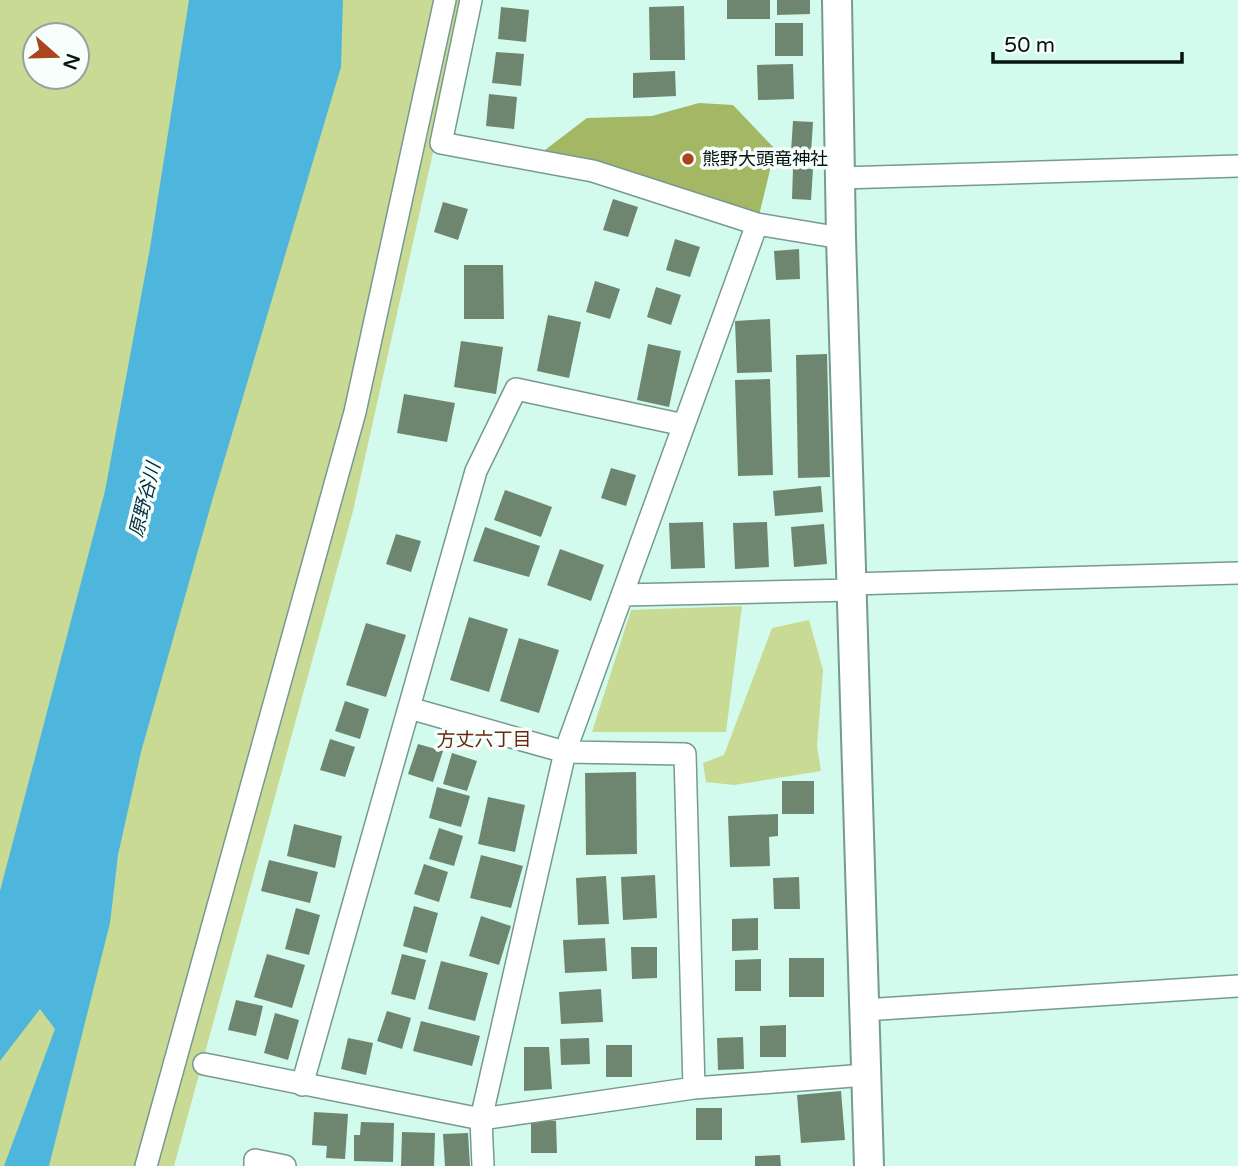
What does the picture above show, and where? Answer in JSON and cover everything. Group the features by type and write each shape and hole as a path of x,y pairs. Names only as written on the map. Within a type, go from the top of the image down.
{"street":[{"path":"146,1166 355,412 444,0"},
{"path":"471,0 441,143 593,171 757,224 841,238"},
{"path":"837,0 841,238 869,1166"},
{"path":"841,178 1238,166"},
{"path":"483,1166 481,1119 565,752 757,224"},
{"path":"302,1085 476,471 516,389 684,425"},
{"path":"622,595 1238,573"},
{"path":"409,708 565,752 685,754 694,1088"},
{"path":"864,1010 1238,986"},
{"path":"204,1064 481,1119 694,1088 866,1075"},
{"path":"255,1166 255,1160 285,1166"}],"green space":[{"path":"0,0 467,0 353,511 174,1166 0,1166"},
{"path":"699,103 733,105 775,149 757,224 643,187 545,150 587,118 652,116"},
{"path":"742,606 726,732 592,732 631,610"},
{"path":"809,620 823,670 817,746 821,771 734,785 706,782 703,763 724,755 772,628"}],"water":[{"name":"原野谷川","path":"189,0 343,0 341,67 212,501 141,752 118,855 110,923 49,1166 4,1166 55,1029 40,1009 0,1061 0,891 105,491 150,248"}],"building":[{"path":"727,0 770,0 770,19 727,19"},
{"path":"777,0 810,0 810,14 777,15"},
{"path":"684,6 685,60 650,60 649,7"},
{"path":"501,7 529,10 526,42 498,39"},
{"path":"775,23 803,23 803,56 775,56"},
{"path":"496,52 524,54 521,86 492,83"},
{"path":"793,64 794,99 758,100 757,65"},
{"path":"675,71 676,96 633,98 633,73"},
{"path":"489,94 517,97 514,129 486,126"},
{"path":"793,121 813,122 811,153 791,152"},
{"path":"793,168 813,169 811,200 792,199"},
{"path":"613,199 638,207 628,237 603,230"},
{"path":"443,202 468,209 458,240 434,232"},
{"path":"675,239 700,247 690,277 666,270"},
{"path":"799,249 800,279 776,280 774,251"},
{"path":"464,265 503,265 504,319 464,319"},
{"path":"595,281 620,289 610,319 586,312"},
{"path":"656,287 681,295 671,325 647,317"},
{"path":"548,315 581,322 569,378 537,371"},
{"path":"770,319 772,372 737,373 735,321"},
{"path":"461,341 503,347 496,394 454,387"},
{"path":"648,344 681,351 669,407 637,400"},
{"path":"827,354 830,477 798,478 796,355"},
{"path":"770,379 773,475 738,476 735,380"},
{"path":"404,394 455,403 447,442 397,433"},
{"path":"611,468 636,475 626,506 601,498"},
{"path":"821,486 823,512 775,516 773,491"},
{"path":"505,490 552,507 541,537 494,520"},
{"path":"703,522 705,568 671,569 669,523"},
{"path":"767,522 769,567 735,569 733,523"},
{"path":"824,524 827,564 794,567 791,527"},
{"path":"485,527 540,546 529,577 473,561"},
{"path":"396,534 421,541 411,572 386,564"},
{"path":"560,549 604,565 591,601 547,585"},
{"path":"469,617 508,629 489,692 450,680"},
{"path":"366,623 406,635 386,697 346,685"},
{"path":"519,638 559,650 539,713 500,701"},
{"path":"345,701 369,709 360,739 335,731"},
{"path":"330,739 355,747 345,777 320,770"},
{"path":"418,744 443,751 433,782 408,774"},
{"path":"452,753 477,761 467,791 443,784"},
{"path":"636,772 637,854 586,855 585,773"},
{"path":"782,781 814,781 814,814 782,814"},
{"path":"437,787 470,796 461,827 429,818"},
{"path":"488,797 525,805 515,852 478,844"},
{"path":"778,814 778,836 769,837 770,866 730,867 728,816"},
{"path":"294,824 342,836 335,868 287,856"},
{"path":"439,828 463,836 454,866 429,859"},
{"path":"481,855 523,866 511,908 470,898"},
{"path":"269,860 318,872 310,903 261,891"},
{"path":"424,864 448,872 439,902 414,894"},
{"path":"655,875 657,918 623,920 621,877"},
{"path":"606,876 609,924 578,925 576,878"},
{"path":"799,877 800,909 774,909 773,878"},
{"path":"414,906 438,913 427,953 403,946"},
{"path":"296,908 320,915 309,955 285,949"},
{"path":"481,916 511,926 499,965 469,956"},
{"path":"758,918 758,950 732,951 732,919"},
{"path":"605,938 607,971 565,973 563,940"},
{"path":"631,947 657,947 657,978 632,979"},
{"path":"267,954 305,965 292,1008 254,997"},
{"path":"402,954 426,960 415,1000 391,994"},
{"path":"789,958 824,958 824,997 789,997"},
{"path":"761,959 761,991 735,991 735,960"},
{"path":"441,961 488,973 475,1021 428,1009"},
{"path":"601,989 603,1022 561,1024 559,992"},
{"path":"236,1000 263,1006 256,1036 228,1030"},
{"path":"387,1011 411,1018 402,1049 377,1041"},
{"path":"275,1013 299,1020 288,1060 264,1053"},
{"path":"421,1021 480,1036 472,1066 413,1051"},
{"path":"786,1025 786,1057 760,1057 760,1026"},
{"path":"743,1037 744,1069 718,1070 717,1038"},
{"path":"348,1038 373,1043 366,1075 341,1069"},
{"path":"589,1038 590,1064 561,1065 560,1039"},
{"path":"606,1045 632,1045 632,1077 606,1077"},
{"path":"524,1047 549,1047 552,1089 524,1091"},
{"path":"841,1091 845,1140 801,1143 797,1095"},
{"path":"696,1108 722,1108 722,1140 696,1140"},
{"path":"314,1112 348,1114 345,1159 326,1158 327,1146 312,1145"},
{"path":"531,1121 556,1121 557,1153 531,1153"},
{"path":"361,1122 394,1123 393,1162 354,1161 354,1135 360,1135"},
{"path":"402,1132 435,1133 434,1166 401,1166"},
{"path":"468,1133 470,1166 445,1166 443,1134"},
{"path":"780,1155 781,1166 755,1166 755,1156"}],"place":[{"name":"熊野大頭竜神社","path":"688,159"}],"district":[{"name":"方丈六丁目","path":"484,740"}]}
